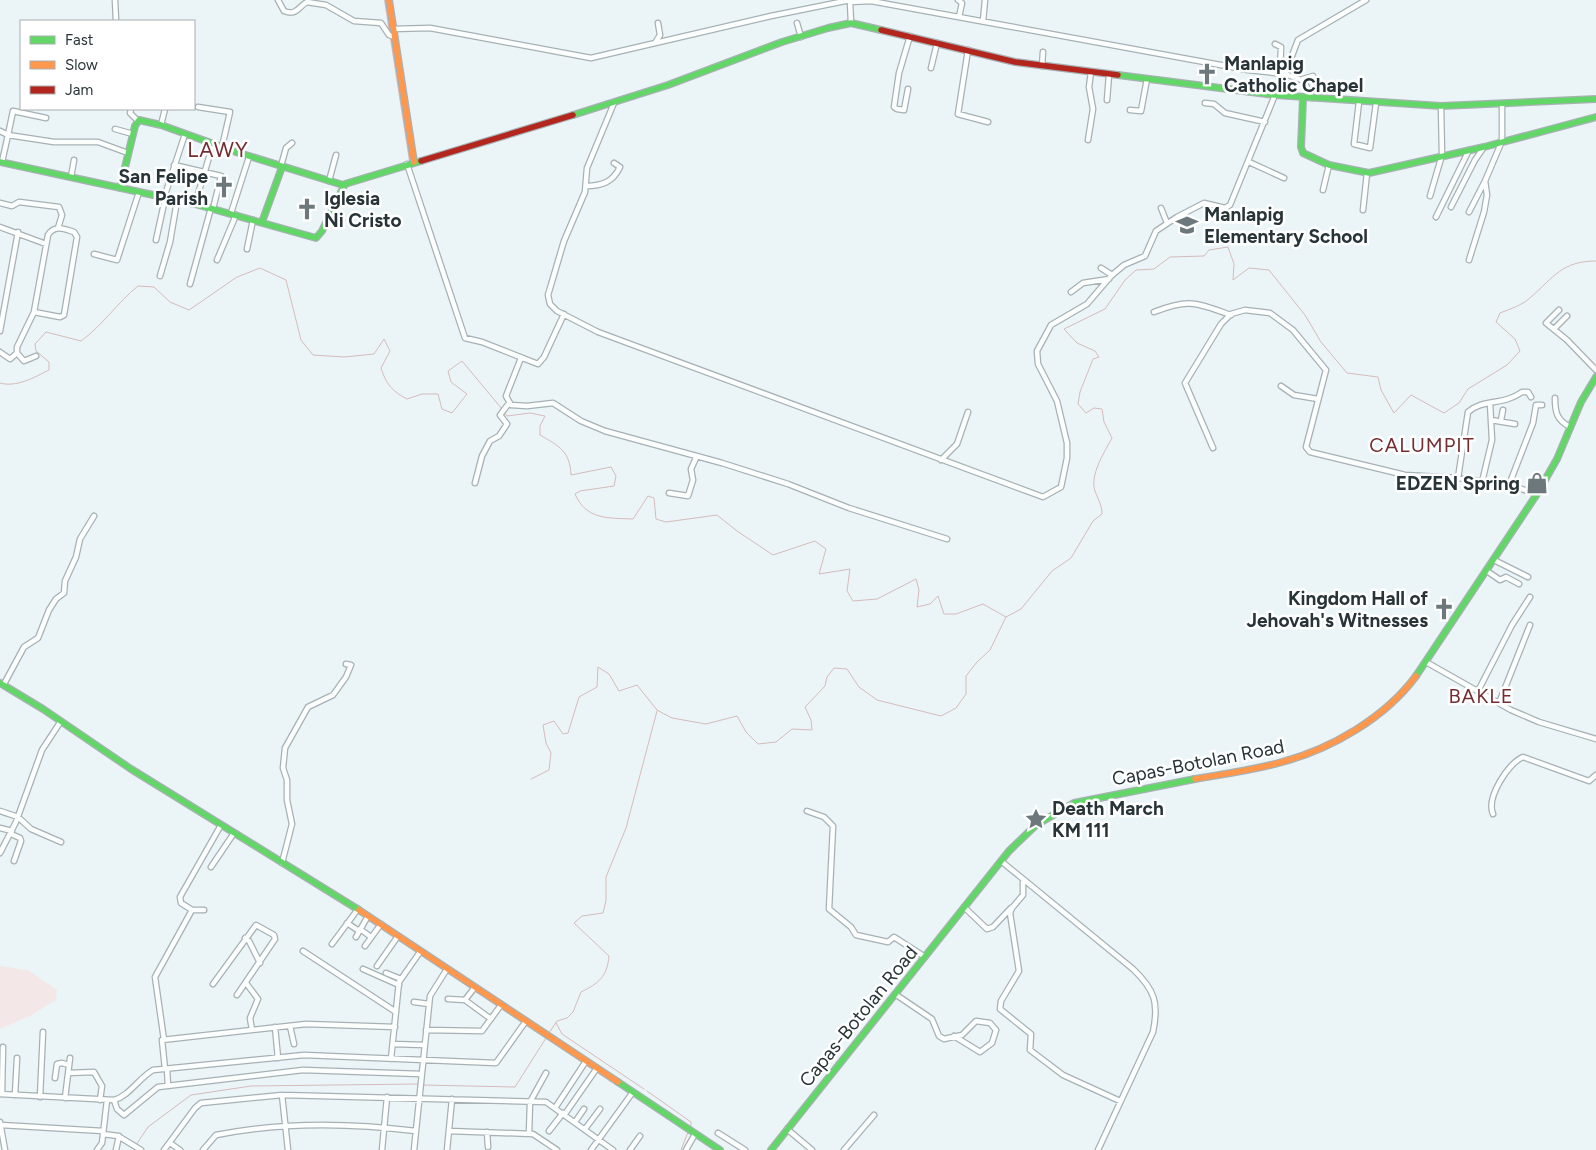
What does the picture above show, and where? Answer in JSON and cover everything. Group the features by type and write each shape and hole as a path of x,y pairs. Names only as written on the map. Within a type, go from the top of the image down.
{"main road":[{"path":"389,0 414,162"},
{"path":"120,188 138,121 161,125 249,157 343,185 614,102 716,69 801,37 851,23 1015,62 1303,98 1441,106 1596,99"},
{"path":"1303,98 1302,150 1311,158 1367,173 1484,147 1596,117"},
{"path":"1,162 212,208 316,238 322,231 343,185"},
{"path":"262,222 281,166"},
{"name":"Capas-Botolan Road","path":"771,1150 1001,861 1036,825 1074,803 1273,765 1327,746 1382,710 1412,681 1426,662 1537,494 1581,402 1596,377"},
{"path":"2,684 61,721 131,769 358,909 420,952 586,1060 695,1134 711,1148 720,1150"}],"street":[{"path":"115,0 116,20"},
{"path":"278,0 284,11 292,13 297,12 307,2 320,3 354,21 381,23 389,35 395,36"},
{"path":"905,7 906,0"},
{"path":"958,0 962,3 960,17"},
{"path":"983,21 985,0"},
{"path":"1282,74 1298,40 1366,0"},
{"path":"394,29 423,27 441,29 586,58 771,16 850,1 871,1 1248,70 1282,74 1302,79 1313,76"},
{"path":"850,1 851,23"},
{"path":"655,43 660,34 658,23"},
{"path":"797,23 801,37"},
{"path":"908,89 903,111 895,108 899,73 910,36"},
{"path":"931,68 937,43"},
{"path":"1275,44 1281,47 1282,74"},
{"path":"968,50 958,113 988,122"},
{"path":"1042,66 1043,52"},
{"path":"1088,140 1092,109 1089,87 1091,72"},
{"path":"1107,100 1109,74"},
{"path":"1130,110 1141,111 1147,79"},
{"path":"1302,79 1312,98"},
{"path":"1227,207 1249,162 1275,95"},
{"path":"614,102 587,168 586,186 582,202 564,241 548,292 548,300 552,306 598,332 1043,497 1061,487 1067,458 1067,443 1057,401 1038,364 1036,354 1049,327 1081,309 1110,277 1124,265 1146,254 1154,234 1167,223 1204,203 1227,207 1234,211"},
{"path":"1205,102 1214,104 1225,113 1265,122"},
{"path":"1359,102 1354,144 1370,148 1376,103"},
{"path":"1469,212 1502,141 1502,104"},
{"path":"198,106 230,112 222,147"},
{"path":"1430,196 1442,156 1441,106"},
{"path":"131,110 130,113 138,121"},
{"path":"161,125 165,110"},
{"path":"1,162 13,111 46,118"},
{"path":"115,129 133,134"},
{"path":"0,131 8,135 54,142 98,142 128,153"},
{"path":"156,240 164,198 184,134"},
{"path":"281,166 286,148 292,143"},
{"path":"195,204 213,144"},
{"path":"1451,207 1474,160 1484,147"},
{"path":"1436,216 1469,150"},
{"path":"329,181 336,155"},
{"path":"217,260 233,214 249,157"},
{"path":"71,177 74,160"},
{"path":"1249,162 1284,178"},
{"path":"586,186 598,186 611,181 620,167 614,163"},
{"path":"407,164 464,337 535,364 540,363 564,314"},
{"path":"1323,190 1329,164"},
{"path":"174,165 222,176 190,284"},
{"path":"1363,210 1367,173"},
{"path":"1469,260 1488,195 1485,181"},
{"path":"94,254 117,260 139,192"},
{"path":"160,276 170,242 177,200"},
{"path":"0,203 12,206 19,202 59,207 62,215 58,228"},
{"path":"1161,208 1167,223"},
{"path":"247,249 253,220"},
{"path":"0,227 18,232 46,244"},
{"path":"34,312 60,318 64,315 77,236 74,232 58,228 51,231 46,244 34,312 27,329 18,342 18,353 26,361 36,356"},
{"path":"0,331 18,232"},
{"path":"1101,268 1110,277"},
{"path":"1071,292 1084,283 1110,277"},
{"path":"1154,312 1184,302 1198,304 1231,315"},
{"path":"1213,448 1185,383 1221,324 1231,315 1245,310 1266,312 1292,330 1326,370 1306,448 1312,454 1405,475 1458,478 1509,485 1537,494"},
{"path":"1559,310 1546,322 1596,370"},
{"path":"1554,329 1566,316"},
{"path":"0,352 10,359 18,353"},
{"path":"475,483 482,456 490,441 499,436 506,424 500,416 506,408 506,396 521,358"},
{"path":"1281,386 1292,394 1318,399"},
{"path":"1458,478 1467,413 1476,406 1512,399 1523,391 1528,392 1531,397"},
{"path":"1555,398 1556,413 1562,422 1570,427"},
{"path":"506,408 553,403 591,425 788,484 849,508 947,539"},
{"path":"1482,482 1492,440 1490,403"},
{"path":"1509,485 1533,423 1536,406 1542,405"},
{"path":"1501,420 1503,410"},
{"path":"940,460 957,444 968,412"},
{"path":"1491,420 1501,420 1515,424"},
{"path":"668,493 688,496 693,480 691,469 696,458"},
{"path":"2,684 24,647 38,638 57,598 64,594 65,581 76,557 80,539 94,516"},
{"path":"1494,560 1528,577"},
{"path":"1487,571 1500,580 1506,577 1519,584"},
{"path":"1478,691 1512,625 1530,597"},
{"path":"1499,703 1530,625"},
{"path":"1426,662 1499,703 1539,722 1596,739"},
{"path":"282,863 292,824 287,800 287,780 283,768 285,748 308,707 333,695 346,677 351,665 346,664"},
{"path":"0,853 2,844 11,833 18,817 42,750 61,721"},
{"path":"1493,814 1491,805 1505,771 1512,763 1523,757 1588,781 1596,775"},
{"path":"0,811 18,817 31,828 61,842"},
{"path":"807,811 824,817 833,826 828,909 851,927 854,934 888,942 894,937 925,957"},
{"path":"204,910 192,910 181,903 180,897 221,825"},
{"path":"0,828 20,838 22,842 14,861"},
{"path":"211,867 234,833"},
{"path":"1001,861 1132,970 1151,990 1156,1015 1153,1032 1098,1150"},
{"path":"964,908 987,929 993,928 1023,895 1023,879"},
{"path":"1012,908 1011,920 1018,971 1001,1002 1000,1009 1030,1034 1030,1050 1054,1069 1120,1100"},
{"path":"332,944 358,909"},
{"path":"168,1086 155,977 192,910"},
{"path":"356,937 368,916"},
{"path":"347,923 371,937"},
{"path":"365,946 381,924"},
{"path":"213,984 256,925 274,935 275,940 237,995"},
{"path":"377,966 398,936"},
{"path":"245,938 249,941 260,963"},
{"path":"303,951 396,1012"},
{"path":"391,1059 399,985 401,979 420,952"},
{"path":"363,969 399,985"},
{"path":"414,1150 429,1004 432,992 447,969"},
{"path":"386,972 401,979"},
{"path":"246,983 258,997 250,1018 252,1030"},
{"path":"465,1000 475,987"},
{"path":"895,994 932,1019 941,1038 965,1033 976,1021 990,1023 996,1030 992,1043 979,1052 954,1036"},
{"path":"448,999 465,1000 491,1019"},
{"path":"414,1002 429,1004"},
{"path":"426,1030 482,1031 501,1005"},
{"path":"3,1047 1,1094 114,1100 120,1098 150,1072 304,1055 496,1063 526,1021"},
{"path":"164,1040 290,1026 395,1028"},
{"path":"290,1026 294,1044"},
{"path":"275,1027 278,1058"},
{"path":"40,1097 43,1032"},
{"path":"393,1044 425,1045"},
{"path":"16,1095 17,1058"},
{"path":"65,1098 70,1058"},
{"path":"555,1108 586,1060"},
{"path":"55,1078 57,1064 69,1065"},
{"path":"549,1132 597,1068"},
{"path":"114,1100 117,1109 124,1115 156,1088 168,1086 303,1070 422,1074"},
{"path":"68,1073 94,1072 102,1086 100,1100"},
{"path":"529,1133 530,1102 546,1073"},
{"path":"591,1150 632,1092"},
{"path":"164,1150 195,1108 201,1103 282,1095 546,1102 613,1150"},
{"path":"282,1095 288,1150"},
{"path":"382,1150 387,1097"},
{"path":"447,1150 452,1099"},
{"path":"97,1150 101,1146 107,1100"},
{"path":"575,1122 584,1109"},
{"path":"585,1129 600,1110"},
{"path":"844,1150 874,1114"},
{"path":"5,1150 0,1124 103,1133 119,1136 140,1149"},
{"path":"203,1150 216,1135 284,1127 384,1127 416,1131"},
{"path":"787,1129 812,1150"},
{"path":"449,1131 535,1134 557,1150"},
{"path":"487,1132 488,1147"},
{"path":"686,1150 695,1134"},
{"path":"718,1134 745,1150"},
{"path":"116,1150 119,1136"},
{"path":"630,1150 640,1136"},
{"path":"170,1143 180,1150"}],"shaded area":[{"path":"0,966 28,970 57,990 56,1000 30,1016 0,1029"}],"waterway":[{"path":"386,0 411,161"},
{"path":"504,412 507,416 530,413 545,416 540,426 540,435 558,446 566,455 571,475 611,467 616,476 614,486 580,491 575,494 585,509 599,516 633,519 648,496 654,498 656,519 666,522 717,515 773,555 815,541 826,549 819,574 850,569 847,591 853,601 877,599 916,579 919,590 917,607 930,604 938,596 944,614 956,614 983,604 1006,617 1021,609 1052,571 1071,558 1093,521 1102,514 1094,481 1100,461 1112,438 1104,422 1102,409 1094,408 1086,413 1078,404 1080,392 1093,359 1099,357 1095,351 1077,343 1064,329 1105,309 1125,280 1136,270 1154,269 1170,257 1204,256 1209,250 1228,247 1234,264 1233,280 1249,268 1269,270 1305,315 1321,342 1347,373 1378,377 1381,390 1394,413 1411,395 1444,413 1459,403 1468,389 1507,365 1520,351 1515,339 1496,322 1500,313 1524,302 1567,267 1596,261"},
{"path":"0,383 19,383 49,370 49,362 36,351 35,344 46,332 81,341 138,286 154,287 170,302 189,310 237,277 260,268 286,280 301,340 313,355 344,357 374,354 384,339 390,351 381,368 390,386 407,399 422,394 438,394 442,409 452,413 467,394 451,382 448,371 462,361 502,409"},
{"path":"531,779 549,770 551,753 546,743 543,725 554,721 563,734 568,733 579,697 597,687 598,667 609,674 619,691 637,685 657,710 672,718 706,724 737,716 746,732 758,744 776,742 792,729 812,730 811,720 805,707 825,686 827,677 834,668 847,669 859,687 877,700 941,716 956,708 966,694 966,676 990,650 1006,617"},
{"path":"549,1033 557,1021 567,1018 573,1012 581,992 593,986 601,979 606,969 609,956 574,923 582,916 603,913 606,901 606,877 626,828 657,711"},
{"path":"556,1023 562,1034 644,1089"},
{"path":"422,1085 515,1087 546,1038"},
{"path":"136,1145 148,1127 191,1095 251,1086 418,1084"},
{"path":"647,1091 691,1122 691,1126"},
{"path":"681,1150 688,1132"}],"traffic: fast":[{"path":"573,115 668,85 782,42 828,28 851,23 881,30"},
{"path":"1118,75 1275,95 1441,106 1596,99"},
{"path":"1303,98 1301,147 1303,153 1329,165 1369,173 1484,147 1596,117"},
{"path":"120,188 135,126 139,120 161,125 236,152 343,185"},
{"path":"0,162 195,204 316,238 322,231 345,184 421,161"},
{"path":"262,222 282,167"},
{"path":"1416,676 1537,494 1557,459 1581,402 1596,377"},
{"path":"0,683 43,709 131,769 359,910"},
{"path":"771,1150 1009,851 1036,825 1074,803 1195,779"},
{"path":"618,1082 720,1150"}],"traffic: slow":[{"path":"389,0 414,162"},
{"path":"1195,779 1271,765 1319,749 1356,730 1373,718 1389,705 1416,676"},
{"path":"359,910 618,1082"}],"traffic: jam":[{"path":"881,30 1015,62 1118,75"},
{"path":"421,161 573,115"}],"place":[{"name":"Manlapig Catholic Chapel","path":"1207,74"},
{"name":"San Felipe Parish","path":"224,187"},
{"name":"Iglesia Ni Cristo","path":"307,209"},
{"name":"Manlapig Elementary School","path":"1187,225"},
{"name":"EDZEN Spring","path":"1537,483"},
{"name":"Kingdom Hall of Jehovah's Witnesses","path":"1444,609"},
{"name":"Death March KM 111","path":"1036,819"}],"district":[{"name":"LAWY","path":"218,150"},
{"name":"CALUMPIT","path":"1422,445"},
{"name":"BAKLE","path":"1481,696"}]}
